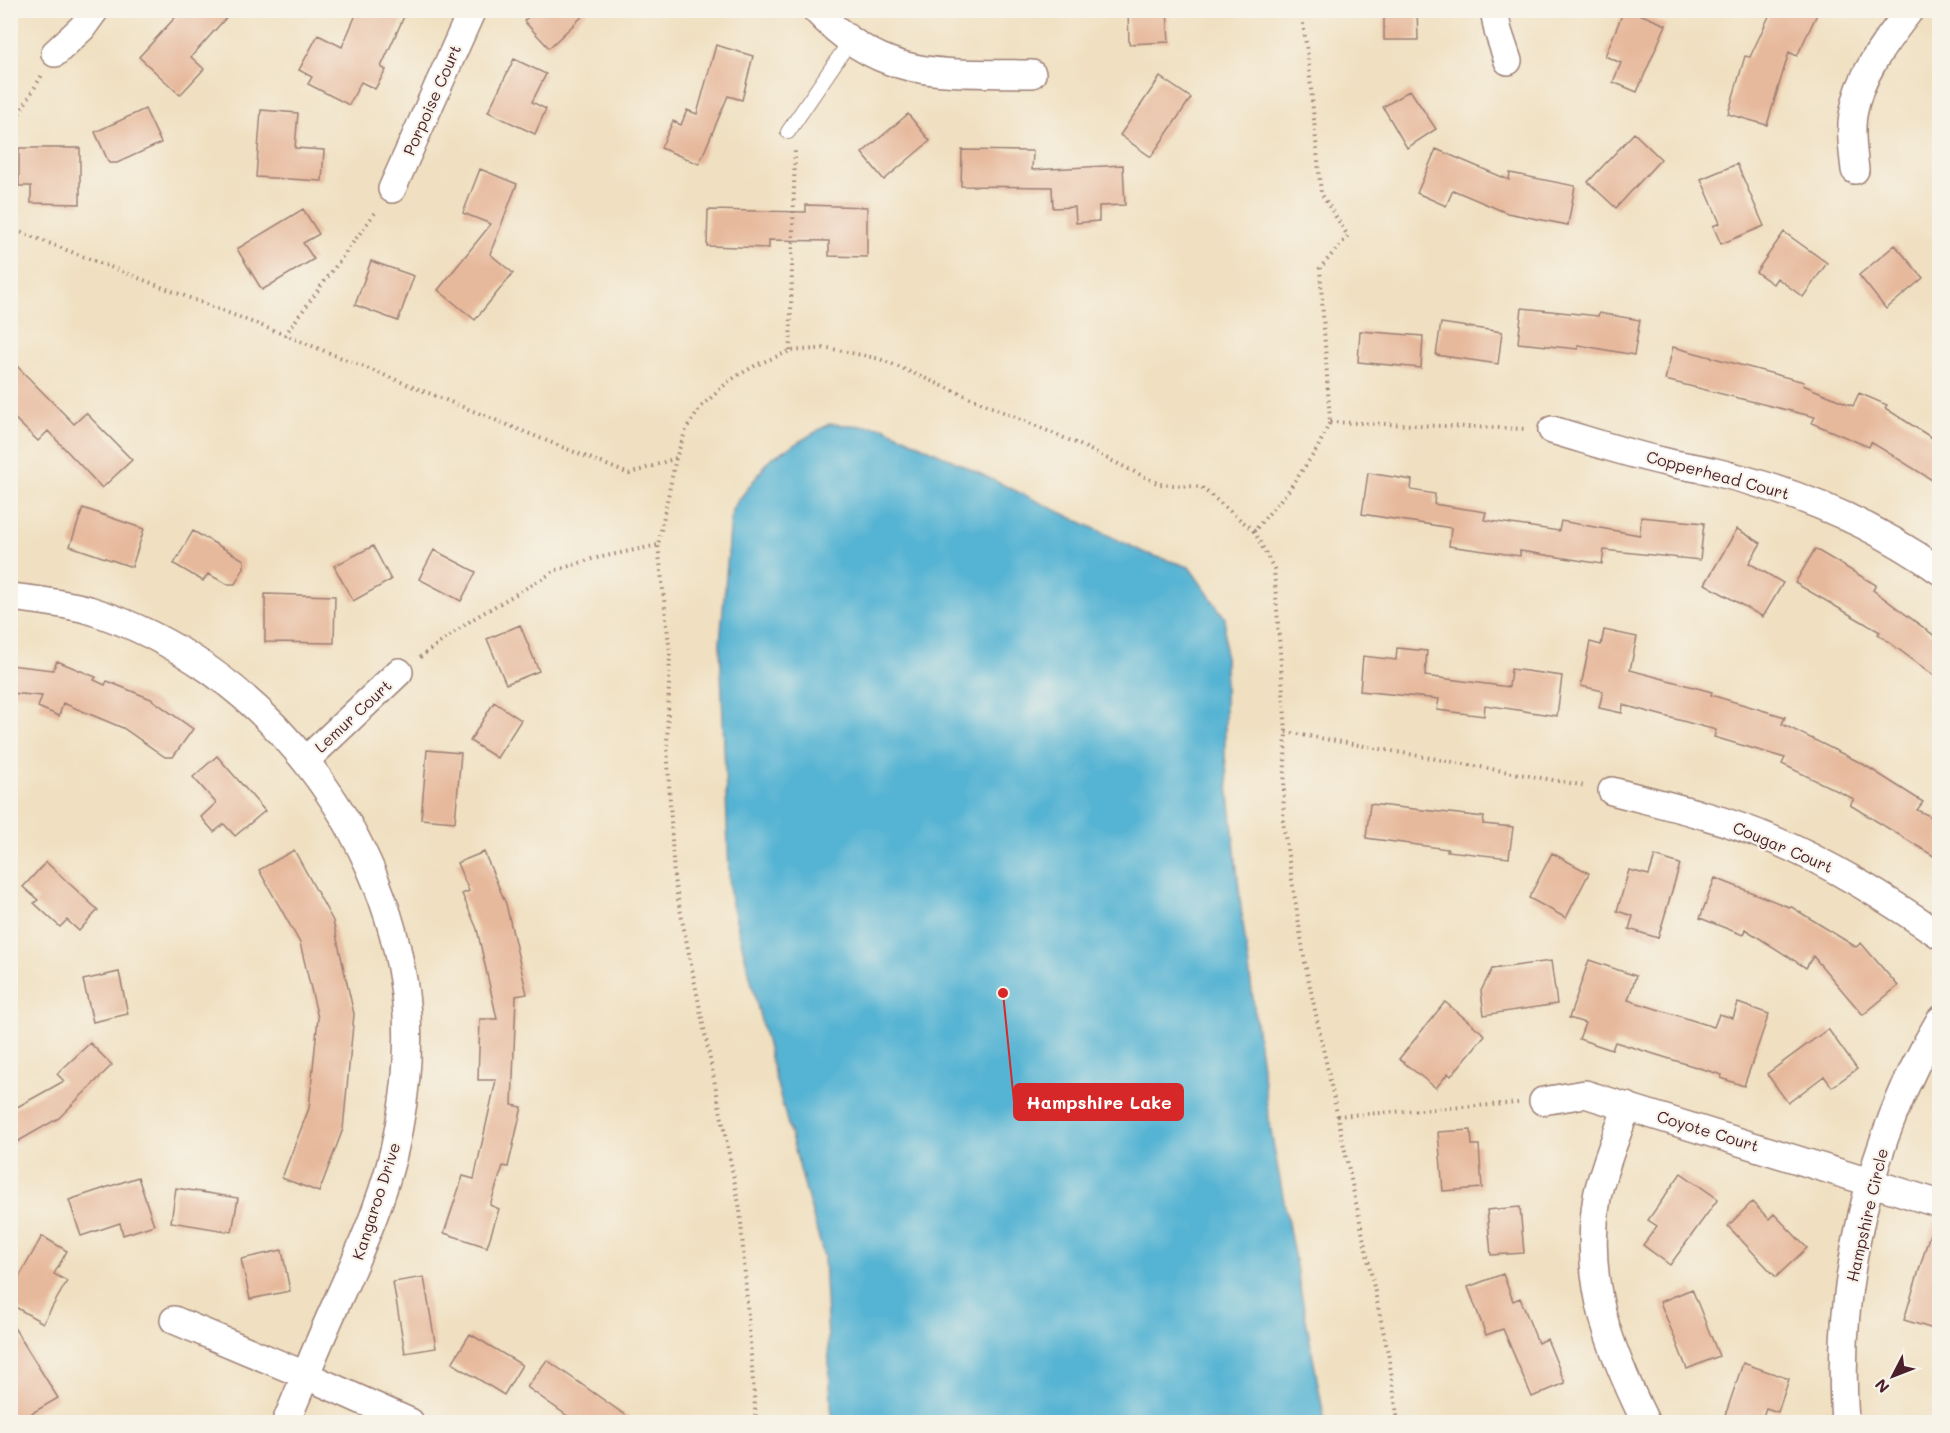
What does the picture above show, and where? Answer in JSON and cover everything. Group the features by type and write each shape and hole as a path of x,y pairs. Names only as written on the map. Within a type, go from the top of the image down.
{"street":[{"path":"55,53 82,27 95,10"},
{"name":"Porpoise Court","path":"392,189 472,10"},
{"path":"816,10 850,41 870,54 913,69 1032,74"},
{"path":"1494,10 1508,61"},
{"path":"1856,170 1852,136 1853,114 1857,97 1874,60 1910,10"},
{"name":"Copperhead Court","path":"1552,430 1785,492 1860,523 1897,542 1940,571"},
{"name":"Kangaroo Drive","path":"10,597 87,610 151,634 174,646 253,704 306,760 339,809 370,869 384,906 396,947 407,1015 405,1090 391,1161 355,1264 286,1422"},
{"name":"Lemur Court","path":"306,760 399,672"},
{"name":"Cougar Court","path":"1612,791 1706,817 1769,838 1838,871 1940,935"},
{"name":"Hampshire Circle","path":"1845,1422 1842,1366 1846,1323 1854,1258 1871,1183 1887,1132 1917,1064 1940,1020"},
{"name":"Coyote Court","path":"1543,1101 1585,1094 1940,1204"},
{"path":"1627,1106 1598,1195 1592,1236 1593,1257 1600,1308 1609,1339 1619,1366 1646,1421"},
{"path":"174,1320 410,1422"}],"lane":[{"path":"788,132 850,41"}],"path":[{"path":"1254,531 1288,491 1317,449 1330,422 1320,268 1348,236 1321,193 1308,57 1301,10"},
{"path":"10,129 55,53"},
{"path":"788,132 795,148 790,351"},
{"path":"285,334 392,189"},
{"path":"10,228 285,334 629,474 676,458"},
{"path":"756,1422 740,1209 674,879 668,744 670,653 658,545 676,458 687,427 702,406 729,381 756,365 790,351 828,348 880,359 1076,443 1159,484 1201,487 1254,531 1274,569 1286,732 1283,823 1305,963 1389,1358 1398,1422"},
{"path":"1330,422 1552,430"},
{"path":"399,672 473,619 557,570 592,559 658,545"},
{"path":"1286,732 1612,791"},
{"path":"1336,1116 1543,1101"}],"water":[{"path":"829,424 883,427 1145,553 1189,567 1225,618 1225,756 1241,908 1269,1121 1325,1422 832,1422 824,1257 775,1077 730,896 720,643 732,509 770,459"}],"building":[{"path":"182,10 233,10 191,57 204,69 180,95 139,57"},
{"path":"358,10 407,10 381,67 386,70 375,89 361,82 349,105 308,84 312,77 299,70 318,35 342,47"},
{"path":"535,10 589,10 549,48 524,21"},
{"path":"1128,10 1167,10 1169,42 1129,44"},
{"path":"1384,10 1417,10 1418,40 1384,40"},
{"path":"1624,10 1630,10 1666,25 1637,92 1613,82 1621,63 1605,56"},
{"path":"1772,10 1819,10 1797,56 1789,52 1767,125 1728,114 1745,56 1750,57"},
{"path":"716,45 753,56 742,100 728,96 699,164 661,148 673,121 681,125 687,110 697,114"},
{"path":"514,59 546,74 532,102 546,109 535,134 488,112"},
{"path":"1160,77 1191,98 1151,157 1120,135"},
{"path":"1410,90 1436,129 1407,148 1383,107"},
{"path":"145,109 161,143 117,163 109,163 95,132"},
{"path":"261,110 298,113 295,148 324,150 322,181 256,177"},
{"path":"908,114 930,141 884,180 862,153"},
{"path":"1634,133 1661,159 1616,208 1588,182"},
{"path":"19,148 80,148 80,204 31,203 31,186 19,186"},
{"path":"1436,149 1509,180 1510,173 1575,186 1568,225 1507,213 1453,190 1446,206 1417,193"},
{"path":"962,150 1033,151 1032,170 1123,165 1125,205 1099,206 1099,221 1076,223 1075,207 1053,208 1052,187 961,186"},
{"path":"1737,164 1764,226 1721,244 1713,226 1720,223 1701,179"},
{"path":"480,169 517,184 490,254 513,273 475,320 438,290 491,224 463,213"},
{"path":"806,205 867,207 867,257 829,256 829,241 769,240 769,248 707,246 708,210 806,212"},
{"path":"303,209 319,234 303,243 314,259 262,290 237,249"},
{"path":"1784,232 1827,263 1803,297 1777,278 1773,284 1756,272"},
{"path":"1895,245 1923,278 1886,309 1859,275"},
{"path":"371,261 414,276 398,321 355,305"},
{"path":"1522,308 1598,316 1599,313 1640,320 1634,355 1578,345 1578,349 1518,343"},
{"path":"1441,323 1502,332 1498,364 1436,355"},
{"path":"1360,331 1423,336 1421,368 1358,362"},
{"path":"1673,347 1804,382 1803,385 1853,406 1859,393 1887,405 1885,408 1940,443 1940,485 1871,442 1869,447 1812,423 1815,417 1665,380"},
{"path":"10,359 74,424 86,413 132,460 102,488 48,431 38,441 10,414"},
{"path":"1368,473 1412,480 1411,490 1435,494 1434,504 1486,512 1484,520 1559,531 1561,521 1640,535 1641,517 1704,523 1700,560 1604,550 1602,564 1520,551 1520,556 1449,546 1451,528 1362,514"},
{"path":"83,508 144,529 132,567 70,546"},
{"path":"1737,529 1761,543 1749,563 1783,583 1763,617 1705,584"},
{"path":"193,531 244,560 244,568 235,584 227,584 208,574 203,581 174,564"},
{"path":"373,546 391,580 353,601 334,566"},
{"path":"1815,549 1876,585 1873,590 1940,640 1940,680 1878,634 1880,632 1795,583"},
{"path":"434,550 476,572 461,601 419,579"},
{"path":"265,594 335,596 334,643 265,642"},
{"path":"520,625 539,671 506,684 487,639"},
{"path":"1604,630 1637,637 1630,670 1712,692 1711,695 1785,717 1782,724 1863,764 1923,802 1917,810 1940,821 1940,860 1850,805 1854,799 1782,764 1785,758 1714,737 1716,730 1623,705 1622,713 1599,708 1603,691 1581,686 1590,642 1601,645"},
{"path":"1397,648 1427,651 1425,676 1509,687 1511,669 1562,676 1557,716 1485,705 1484,716 1437,710 1439,699 1360,691 1363,656 1396,660"},
{"path":"57,661 96,677 94,680 105,685 107,681 151,699 193,729 173,757 165,757 123,728 63,703 59,716 38,707 42,696 10,693 10,665 53,670"},
{"path":"494,702 521,720 497,758 470,741"},
{"path":"427,750 461,753 455,822 421,819"},
{"path":"217,756 265,811 235,836 224,824 214,832 201,817 216,803 193,777"},
{"path":"1370,804 1484,817 1483,824 1513,827 1509,858 1366,838"},
{"path":"294,850 333,921 354,1014 343,1129 319,1192 282,1178 309,1108 318,1018 300,943 259,870"},
{"path":"484,852 506,904 527,994 516,996 512,1105 522,1107 508,1167 503,1166 490,1205 499,1209 487,1247 444,1233 463,1176 474,1179 496,1080 478,1080 480,1019 497,1019 477,929 462,894 469,891 457,863"},
{"path":"1552,853 1589,873 1566,918 1529,898"},
{"path":"1655,856 1680,864 1658,938 1629,929 1633,916 1617,911 1629,870 1649,875"},
{"path":"46,862 98,910 79,931 67,920 60,927 34,903 38,900 23,887"},
{"path":"1715,878 1790,906 1856,947 1861,943 1898,986 1863,1015 1813,956 1806,968 1745,929 1743,935 1700,918"},
{"path":"1589,960 1636,976 1628,1000 1714,1027 1719,1014 1733,1018 1738,1003 1769,1014 1744,1086 1721,1078 1722,1075 1615,1042 1612,1050 1579,1039 1585,1023 1569,1018"},
{"path":"1551,961 1557,1004 1484,1015 1481,991 1492,969"},
{"path":"119,972 128,1014 93,1022 83,980"},
{"path":"1445,1002 1485,1035 1451,1076 1448,1073 1436,1088 1399,1059"},
{"path":"1828,1029 1857,1069 1832,1087 1824,1076 1788,1103 1767,1074"},
{"path":"90,1043 112,1065 59,1118 10,1146 10,1111 64,1081 57,1074"},
{"path":"1471,1130 1472,1145 1479,1145 1482,1188 1443,1191 1438,1132"},
{"path":"1681,1173 1718,1199 1670,1265 1643,1245 1657,1226 1648,1220"},
{"path":"138,1177 154,1225 123,1235 120,1223 81,1236 69,1200"},
{"path":"176,1188 238,1198 232,1232 171,1222"},
{"path":"1752,1202 1769,1219 1774,1214 1807,1248 1776,1277 1728,1226"},
{"path":"1520,1207 1524,1253 1491,1255 1487,1210"},
{"path":"1934,1220 1940,1221 1940,1331 1904,1320"},
{"path":"42,1236 67,1251 54,1274 67,1281 43,1323 10,1304 10,1274 18,1279"},
{"path":"282,1250 290,1291 250,1299 241,1259"},
{"path":"1503,1274 1513,1301 1520,1298 1538,1343 1547,1339 1565,1383 1532,1397 1503,1329 1486,1335 1468,1287"},
{"path":"424,1277 436,1348 405,1353 393,1282"},
{"path":"1692,1289 1719,1356 1687,1369 1660,1302"},
{"path":"10,1321 58,1398 17,1422 10,1422"},
{"path":"470,1334 522,1365 504,1395 452,1363"},
{"path":"547,1360 635,1422 576,1422 527,1387"},
{"path":"1743,1363 1789,1379 1778,1412 1766,1408 1761,1422 1723,1422"}],"place":[{"name":"Hampshire Lake","path":"1003,993"}]}
